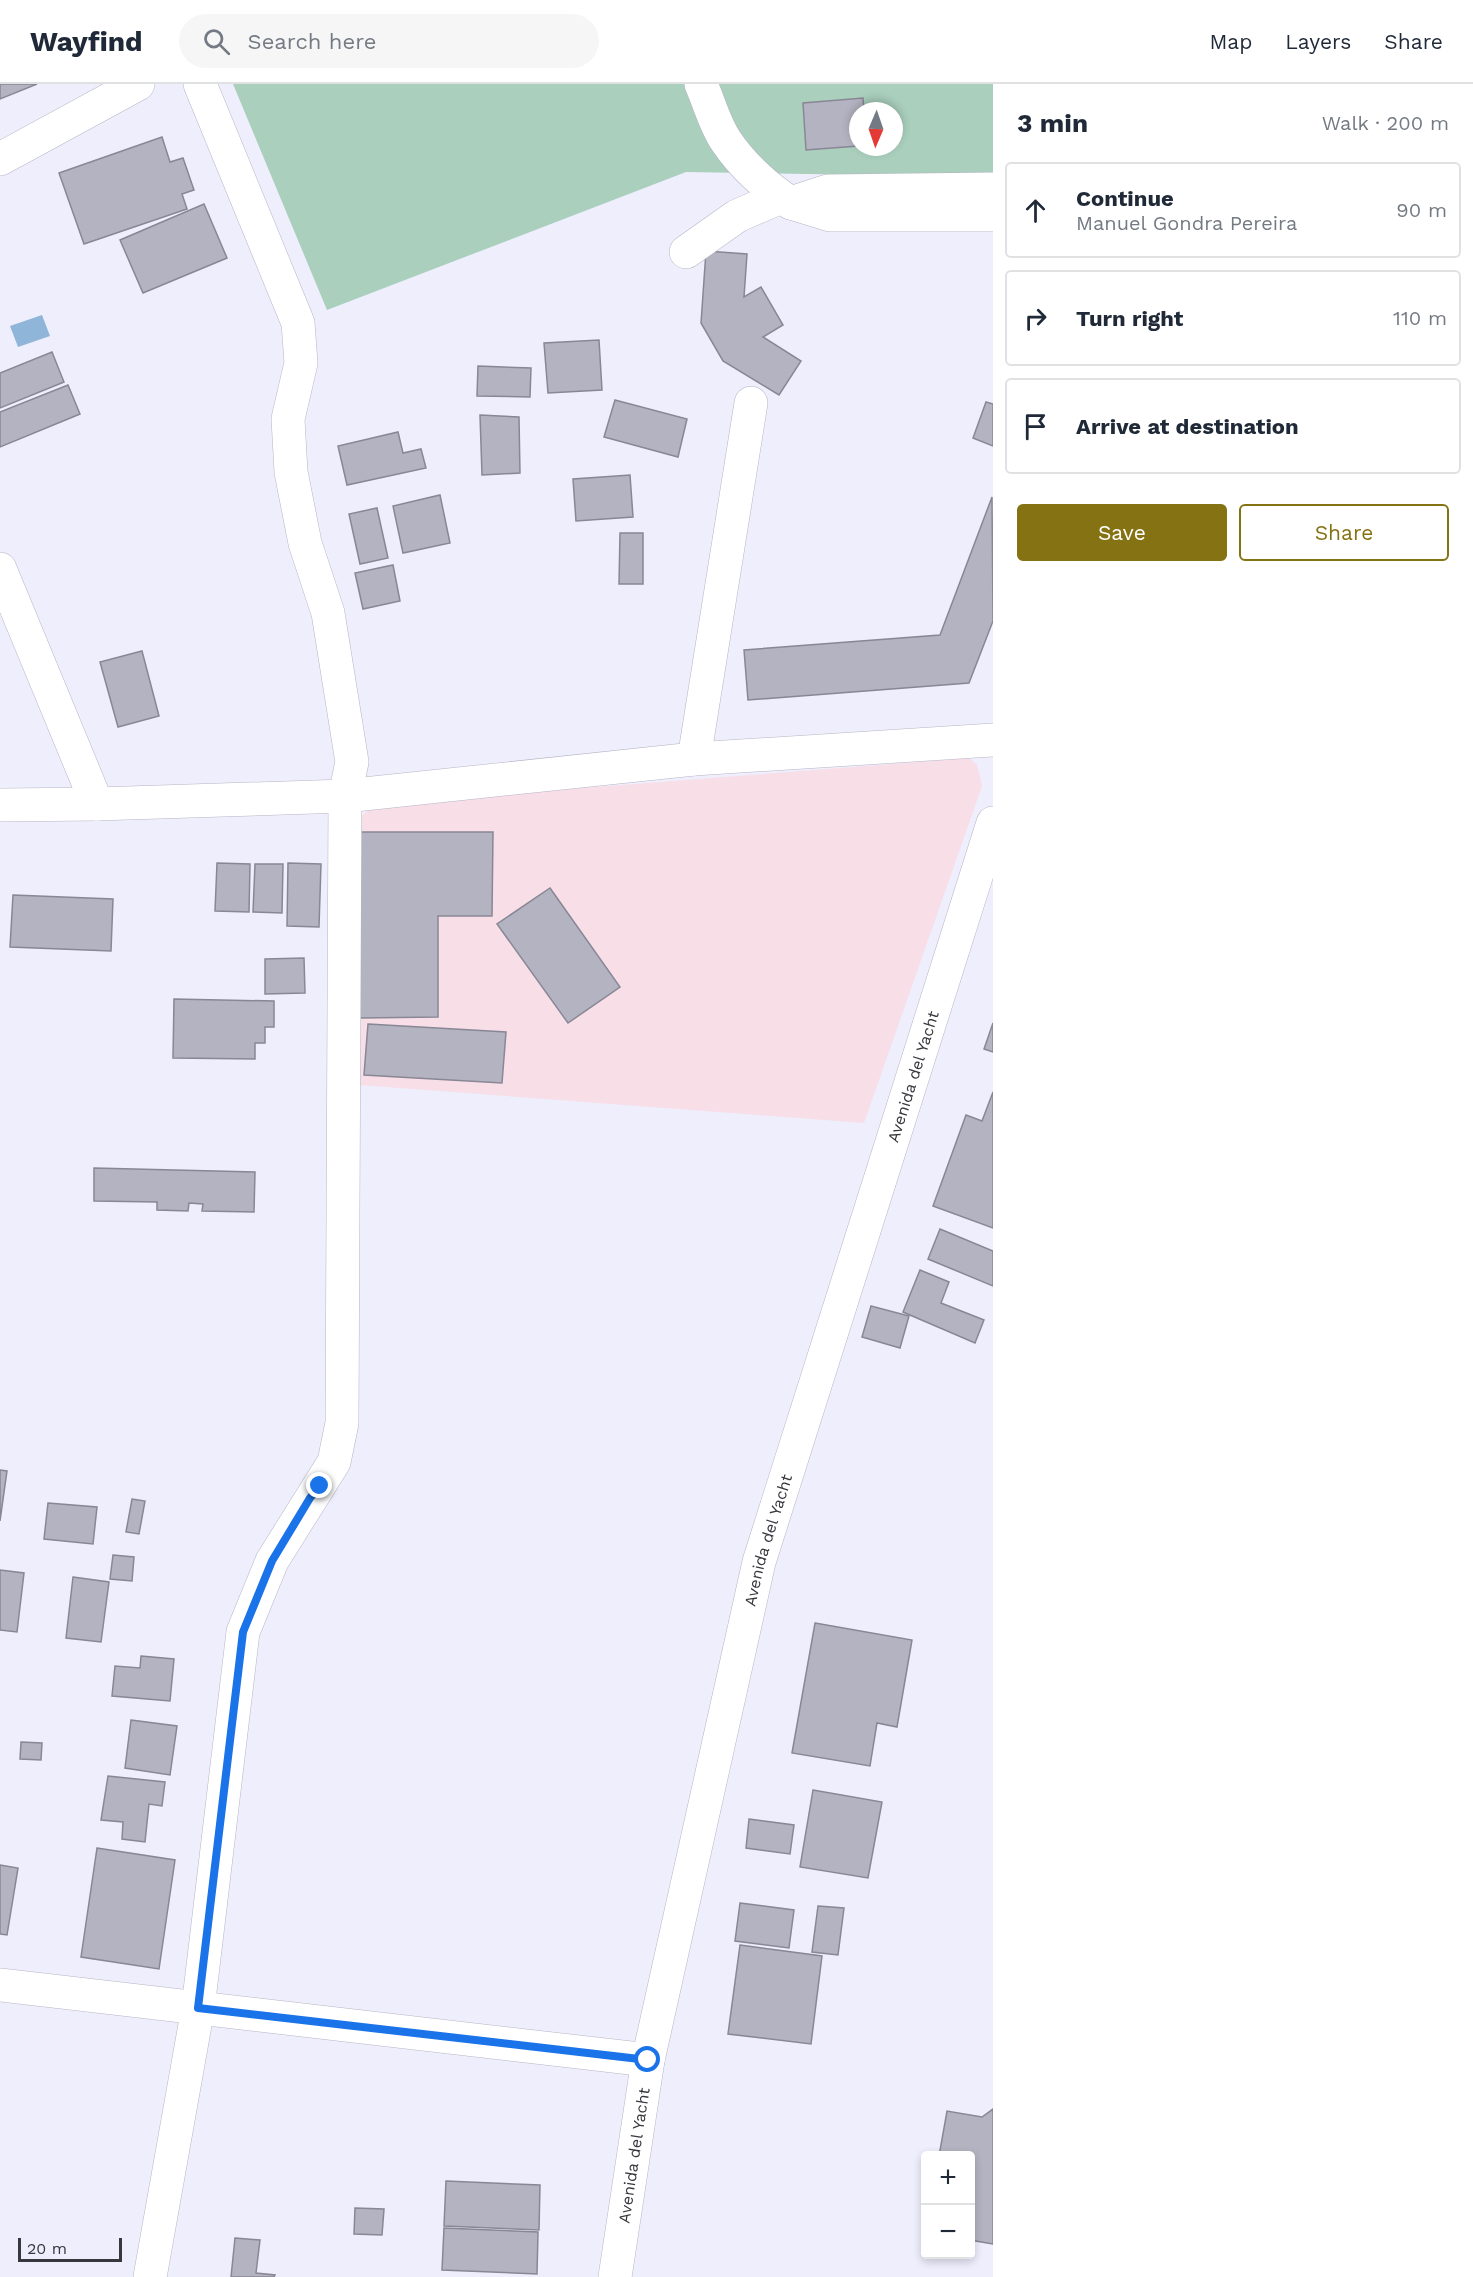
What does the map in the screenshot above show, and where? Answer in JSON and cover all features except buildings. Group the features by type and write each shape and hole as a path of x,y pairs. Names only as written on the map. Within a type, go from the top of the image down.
{"street":[{"path":"0,159 138,84"},
{"path":"150,2277 198,2008 243,1632 272,1561 334,1462 342,1423 345,796 352,762 328,613 305,543 291,472 288,419 301,363 298,323 200,84"},
{"path":"701,84 725,139 748,168 786,200"},
{"path":"686,252 737,216 786,200 828,190 979,202"},
{"path":"694,759 752,403"},
{"path":"0,569 97,804"},
{"path":"0,805 345,796 694,759 993,740"},
{"name":"Avenida del Yacht","path":"615,2277 648,2060 759,1562 991,838"},
{"path":"0,1985 648,2060"}],"shaded area":[{"path":"969,758 977,765 982,786 864,1123 359,1085 356,821 375,804"}],"green space":[{"path":"233,84 993,84 993,177 686,172 327,310"}],"water":[{"path":"42,315 50,336 18,347 10,326"}],"route":[{"path":"320,1486 310,1498 272,1561 243,1632 198,2008 648,2060"}]}
